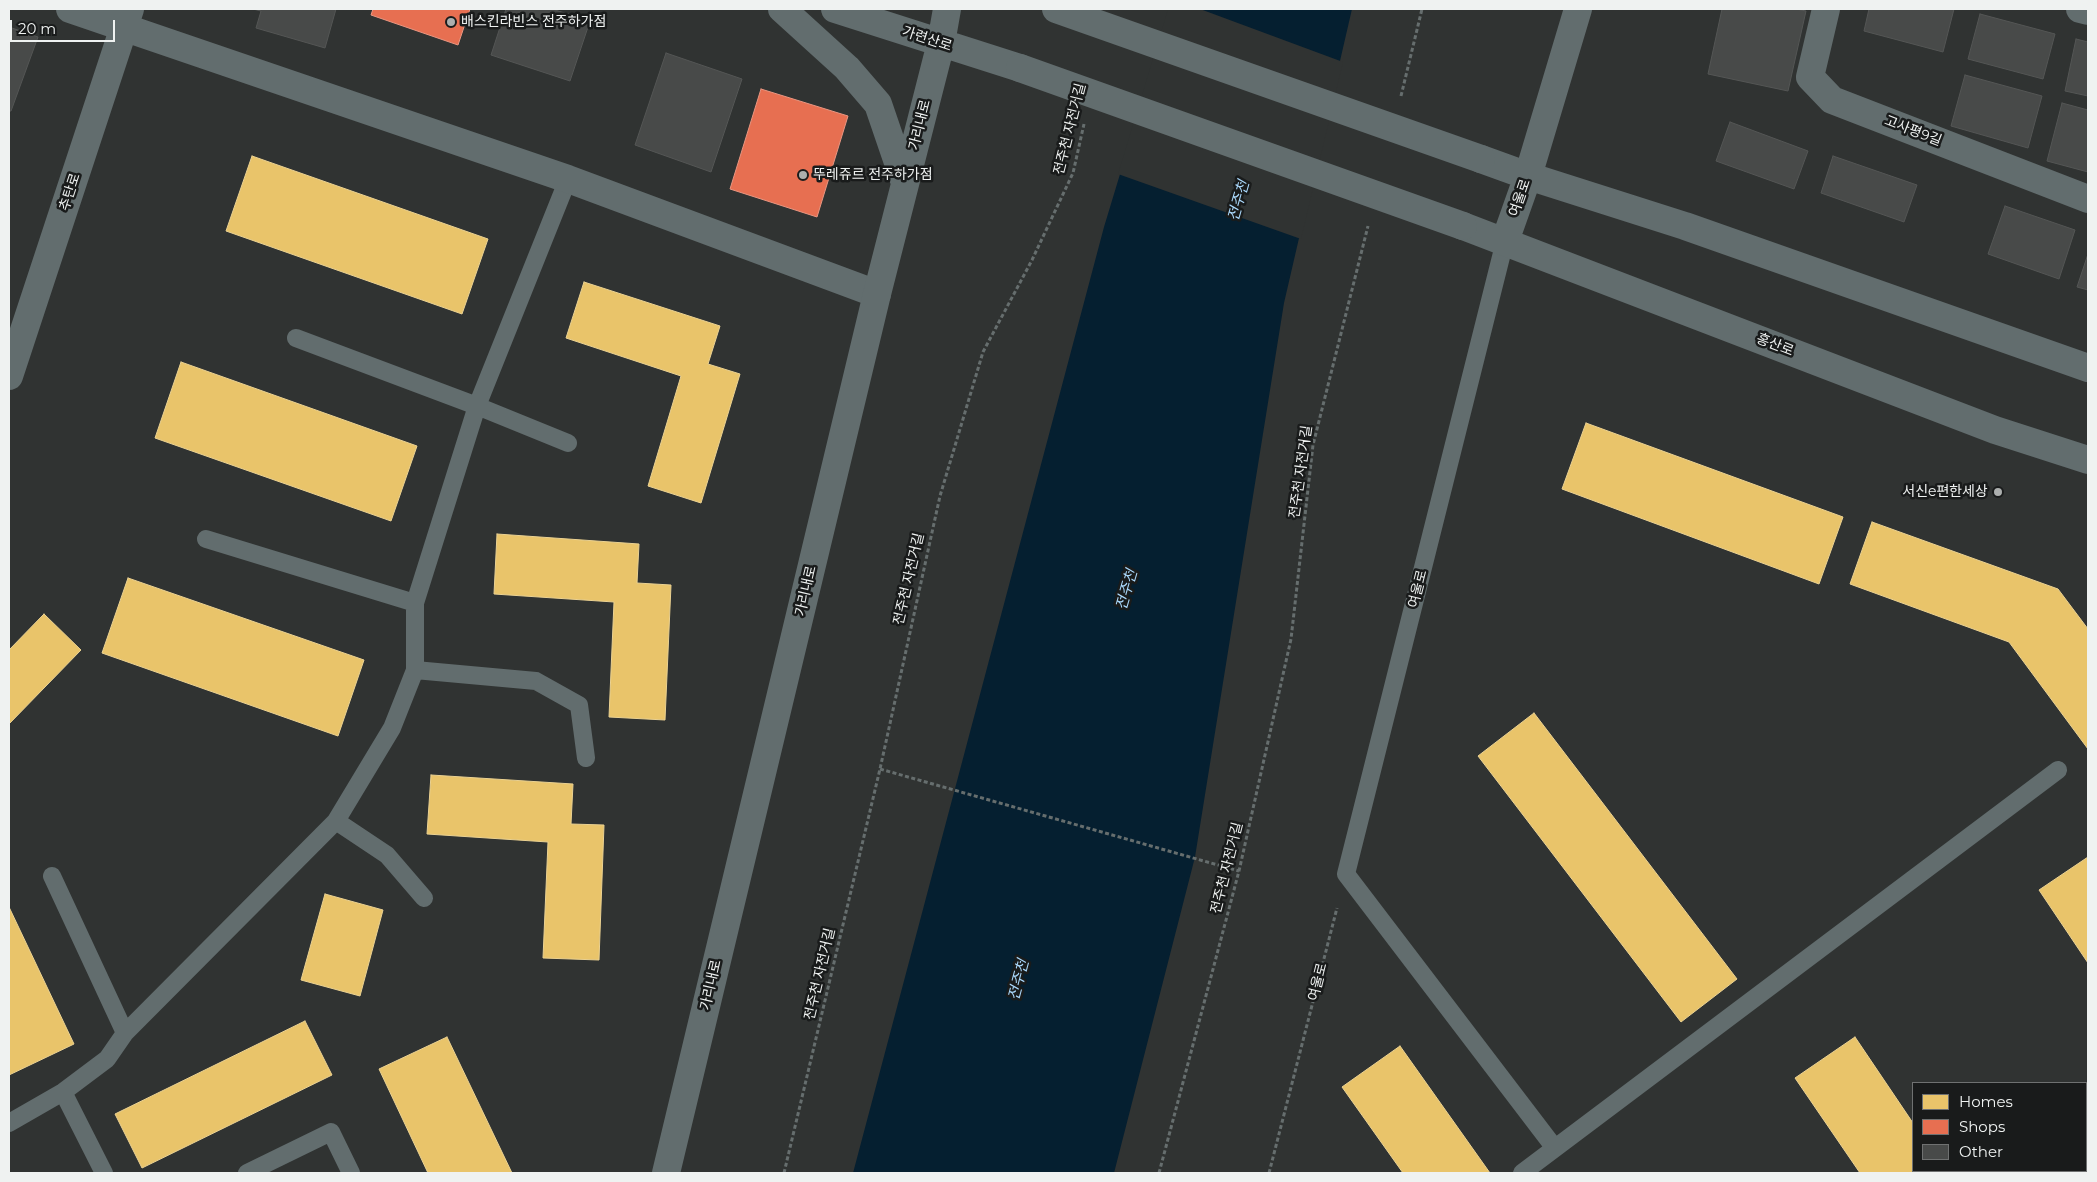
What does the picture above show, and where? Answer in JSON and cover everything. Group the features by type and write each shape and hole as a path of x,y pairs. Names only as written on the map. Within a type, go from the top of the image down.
{"street":[{"path":"70,9 127,18 877,294"},
{"path":"782,9 847,68 878,104 905,183"},
{"name":"가련산로","path":"835,9 1020,68 1464,226"},
{"name":"가리내로","path":"666,1173 877,294 941,43 947,9"},
{"path":"1056,9 1528,176 1685,226 2088,368"},
{"name":"여울로","path":"1505,241 1528,176 1578,9"},
{"name":"고사평9길","path":"1826,9 1810,77 1832,100 2088,199"},
{"path":"2080,9 2088,11"},
{"name":"추탄로","path":"9,376 14,343 127,18"},
{"name":"홍산로","path":"1464,226 1995,430 2088,460"}],"lane":[{"path":"9,1123 63,1092 107,1059 125,1033 336,821 392,728 416,670 416,603 477,406 568,179"},
{"name":"여울로","path":"1346,874 1505,241"},
{"path":"296,338 477,406 568,443"},
{"path":"206,539 416,603"},
{"path":"416,670 536,681 579,705 586,758"},
{"path":"1522,1173 1554,1147 2058,770"},
{"path":"336,821 387,855 424,898"},
{"path":"1346,874 1554,1147"},
{"path":"52,876 125,1033"},
{"path":"63,1092 104,1173"},
{"path":"247,1173 331,1132 351,1173"}],"path":[{"path":"1398,106 1422,9"},
{"name":"전주천 자전거길","path":"784,1173 880,769 940,496 983,352 1032,260 1073,173 1086,115"},
{"name":"전주천 자전거길","path":"1159,1173 1239,871 1292,638 1313,445 1369,222"},
{"path":"880,769 929,781 1239,871"},
{"name":"여울로","path":"1269,1173 1346,874"}],"water":[{"name":"전주천","path":"1170,9 1352,9 1284,303 1195,857 1114,1173 853,1173 1104,227"}],"pier":[{"path":"1168,9 1200,9 1343,62 1301,239 1118,174"}],"building: Homes":[{"path":"252,156 488,239 462,314 226,231"},
{"path":"584,282 720,326 708,364 740,374 701,503 648,486 681,376 566,338"},
{"path":"181,362 417,446 391,521 155,438"},
{"path":"1586,423 1843,517 1819,584 1562,489"},
{"path":"1872,522 2058,589 2088,629 2088,749 2009,642 1850,584"},
{"path":"497,534 639,544 637,583 671,585 665,720 609,717 614,602 494,594"},
{"path":"128,578 364,660 338,736 102,653"},
{"path":"44,614 81,650 9,724 9,650"},
{"path":"1534,713 1737,979 1681,1022 1478,756"},
{"path":"431,775 573,784 571,824 604,825 599,960 543,958 548,842 427,834"},
{"path":"2088,857 2088,963 2039,890"},
{"path":"325,894 383,910 360,996 301,980"},
{"path":"9,907 74,1044 9,1075"},
{"path":"305,1021 332,1075 142,1168 115,1114"},
{"path":"447,1037 512,1173 428,1173 379,1069"},
{"path":"1855,1037 1912,1122 1912,1172 1948,1173 1860,1173 1795,1078"},
{"path":"1400,1046 1490,1173 1403,1173 1342,1087"}],"building: Shops":[{"path":"373,9 470,9 458,45 371,15"},
{"path":"761,89 848,116 817,217 730,189"}],"building: Other":[{"path":"253,9 336,9 325,48 256,28 261,11"},
{"path":"506,9 552,9 590,21 570,81 491,55"},
{"path":"1722,9 1796,9 1806,11 1788,91 1708,74"},
{"path":"1869,9 1954,9 1943,52 1864,31"},
{"path":"1980,14 2055,34 2043,79 1968,59"},
{"path":"9,27 38,37 11,111 9,111"},
{"path":"2076,39 2088,42 2088,96 2065,91"},
{"path":"666,53 742,79 711,172 635,145"},
{"path":"1965,75 2042,96 2028,148 1951,126"},
{"path":"2062,103 2088,110 2088,172 2047,161"},
{"path":"1730,122 1808,151 1794,189 1716,161"},
{"path":"1833,156 1917,185 1904,222 1821,193"},
{"path":"2005,206 2075,230 2059,279 1988,254"},
{"path":"2088,254 2088,290 2077,287"}],"place":[{"name":"배스킨라빈스 전주하가점","path":"451,22"},
{"name":"뚜레쥬르 전주하가점","path":"803,175"},
{"name":"서신e편한세상","path":"1998,492"}]}
